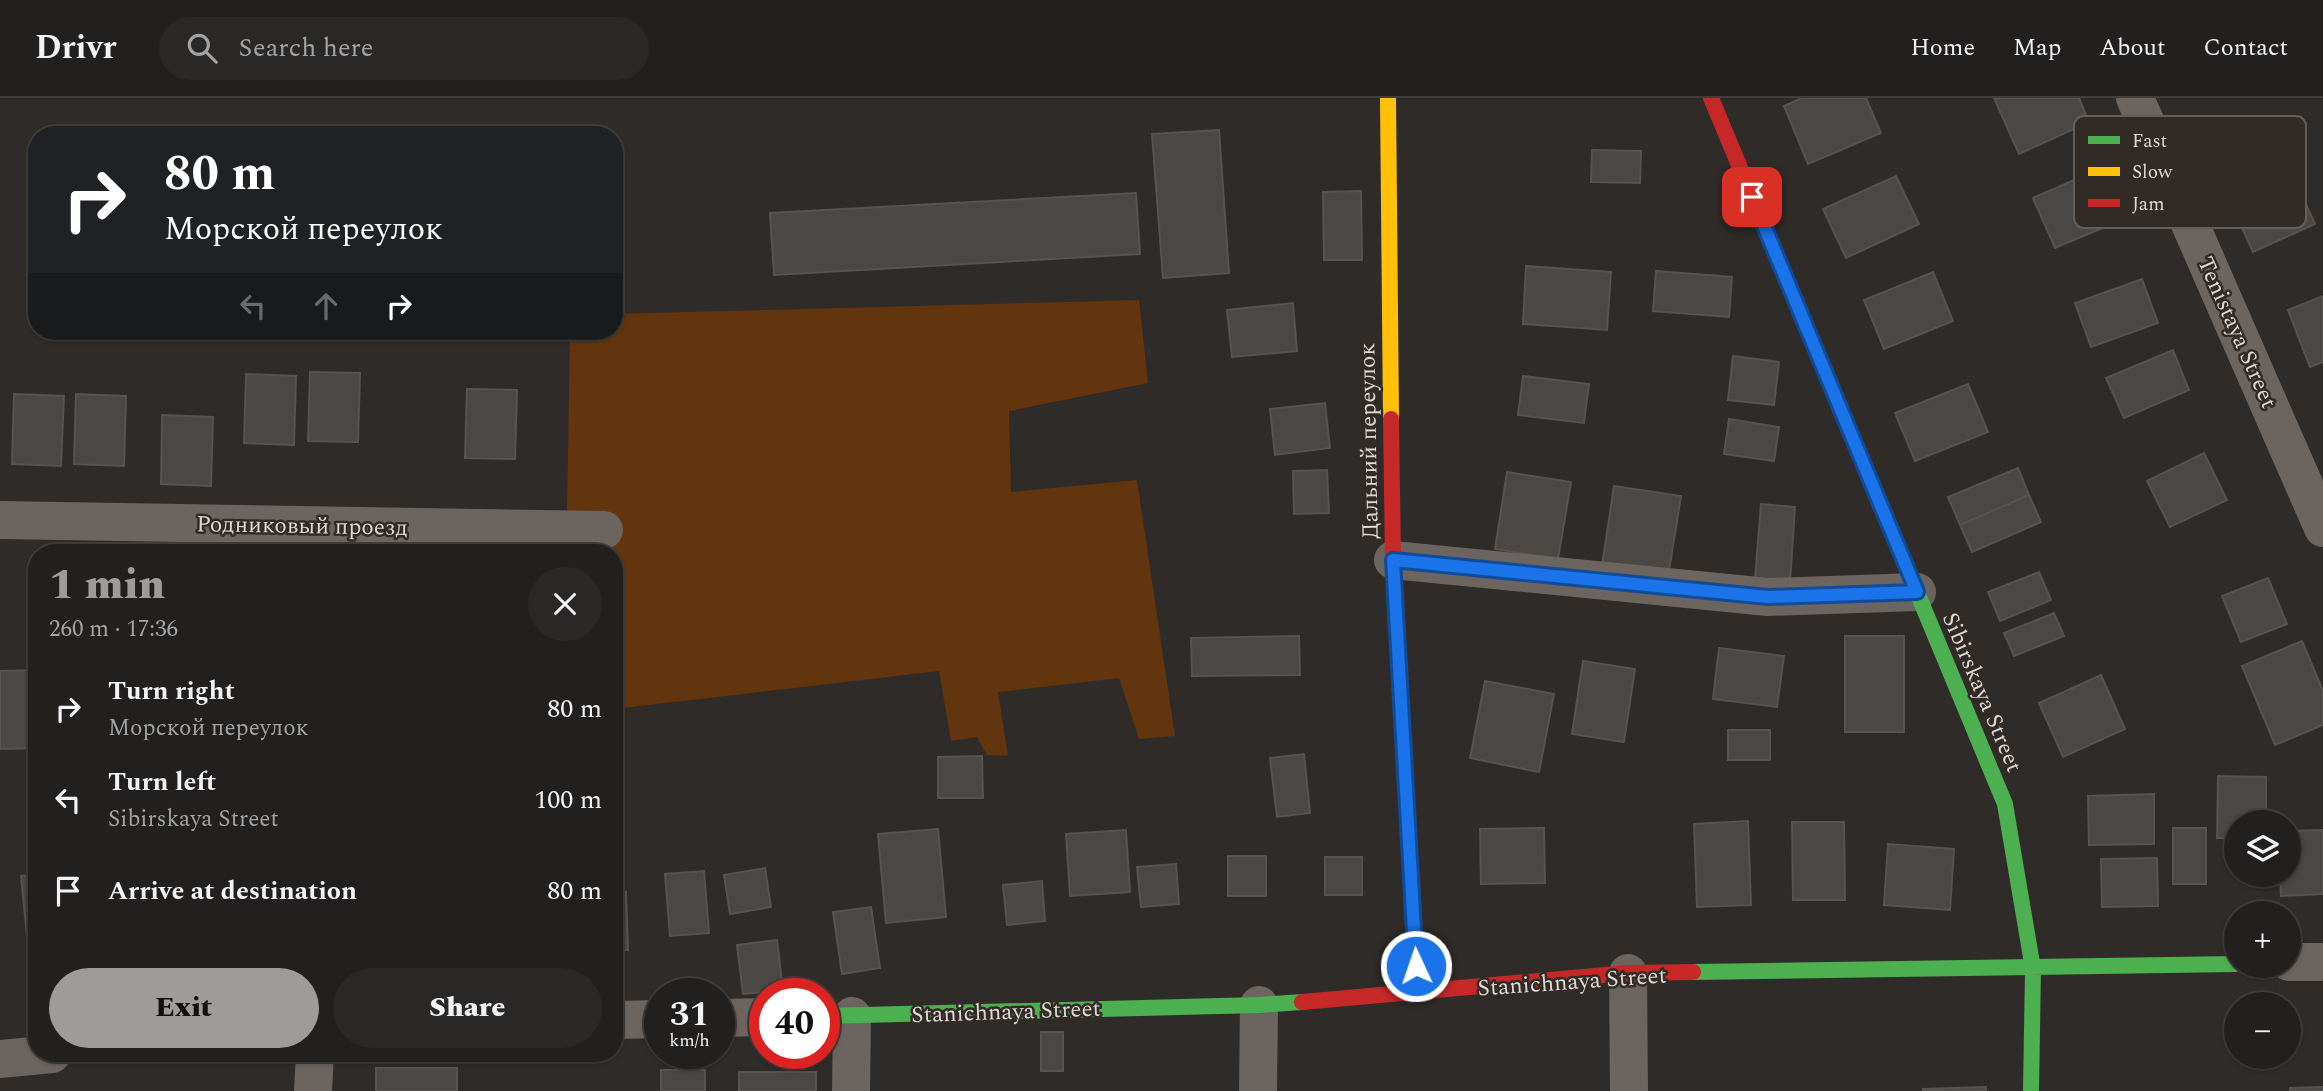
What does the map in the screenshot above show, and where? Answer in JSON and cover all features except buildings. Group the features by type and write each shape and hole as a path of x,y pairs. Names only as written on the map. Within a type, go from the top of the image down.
{"street":[{"name":"Дальний переулок","path":"1388,98 1393,560 1418,993"},
{"name":"Sibirskaya Street","path":"1711,98 2005,804 2033,969 2031,1091"},
{"name":"Tenistaya Street","path":"2135,98 2143,116"},
{"name":"Tenistaya Street","path":"2192,228 2323,528"},
{"name":"Родниковый проезд","path":"0,520 604,530"},
{"path":"1393,560 1768,597 1917,592"},
{"path":"2301,962 2323,962"},
{"name":"Stanichnaya Street","path":"840,1016 1259,1005 1628,973 2224,964"},
{"path":"1628,973 1629,1091"},
{"path":"1258,1091 1259,1005"},
{"path":"623,1020 644,1019"},
{"path":"840,1028 851,1091"},
{"path":"0,1059 28,1056"},
{"path":"313,1091 314,1062"}],"shaded area":[{"path":"1139,300 1148,383 1009,411 1011,492 1137,480 1175,736 1139,739 1119,678 998,692 1008,756 987,755 977,737 951,741 939,671 623,708 623,544 582,544 623,527 567,516 570,340 623,340 623,314"}],"traffic: fast":[{"path":"1897,544 2005,804 2033,969 2031,1091"},
{"path":"1693,972 2224,964"},
{"path":"840,1016 1302,1002"}],"traffic: slow":[{"path":"1388,98 1391,419"},
{"path":"1406,791 1417,993"}],"traffic: jam":[{"path":"1711,98 1897,544"},
{"path":"1391,419 1393,560 1406,791"},
{"path":"1302,1002 1628,973 1693,972"}],"route":[{"path":"1416,966 1393,560 1768,597 1917,592 1752,197"}]}
